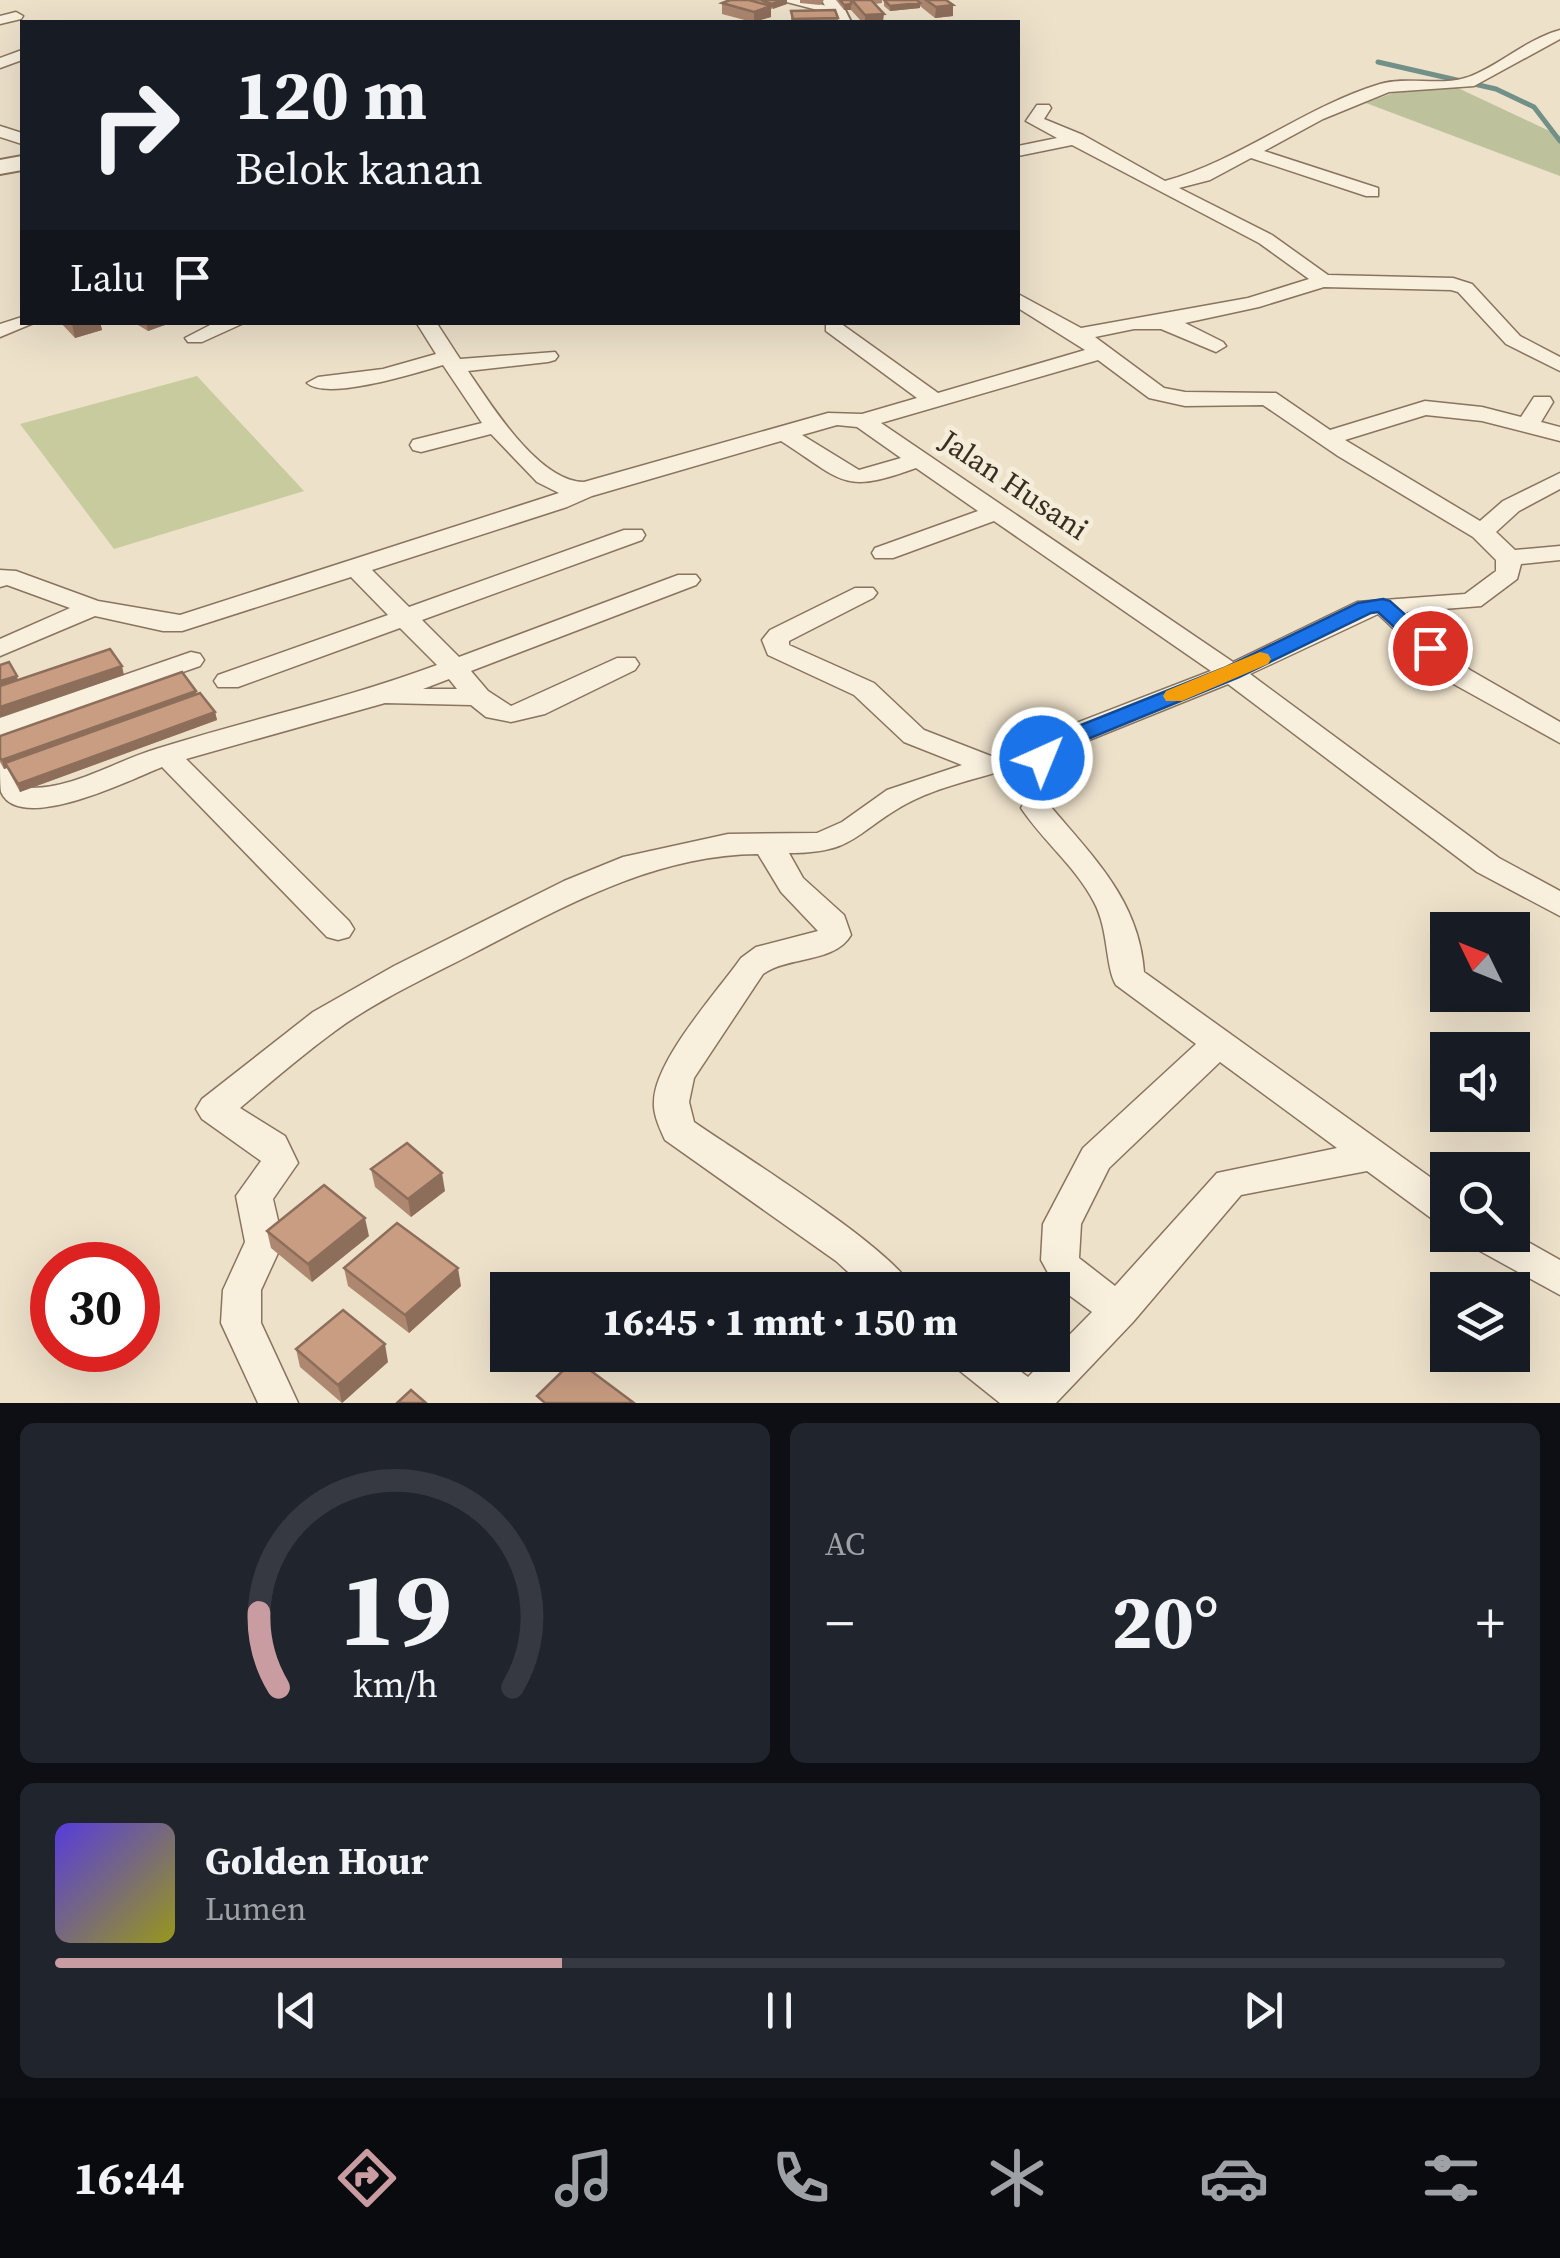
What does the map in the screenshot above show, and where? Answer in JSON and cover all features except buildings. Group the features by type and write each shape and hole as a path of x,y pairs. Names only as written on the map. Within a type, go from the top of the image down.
{"street":[{"path":"786,0 836,11"},
{"path":"0,3 9,12"},
{"path":"1164,188 1204,176 1316,116 1396,84 1471,82 1532,45 1560,34"},
{"path":"1043,108 1034,121 1266,236 1324,281"},
{"path":"1020,152 1077,139"},
{"path":"1248,151 1372,192"},
{"path":"1164,321 1252,303 1324,281 1459,285 1513,340 1560,365"},
{"path":"1020,301 1078,335 1157,393 1185,399 1268,398 1482,532 1509,558 1560,553"},
{"path":"1078,335 1147,320 1164,321 1180,324 1216,346"},
{"path":"194,338 228,325"},
{"path":"428,325 497,426 538,472 559,485 583,491"},
{"path":"833,327 935,401"},
{"path":"2,575 91,607 163,623 182,623 583,491 841,416 863,421 1099,353"},
{"path":"318,383 452,362 548,356"},
{"path":"1529,426 1534,408 1542,402"},
{"path":"1327,438 1425,408 1482,414 1560,434"},
{"name":"Jalan Husani","path":"863,421 1232,673 1488,865 1560,905"},
{"path":"420,445 497,426"},
{"path":"785,434 854,477 872,476 918,460"},
{"path":"1482,532 1511,506 1560,480"},
{"path":"884,553 997,512"},
{"path":"228,681 633,535"},
{"path":"278,1403 241,1323 242,1290 264,1242 254,1196 280,1163 272,1146 214,1108 324,1021 406,974 576,888 634,864 680,851 821,843 839,837 898,797 1026,755 1232,673 1366,608 1472,601 1508,574 1509,558"},
{"path":"354,567 496,711 518,713 626,664"},
{"path":"0,770 20,797 56,798 166,755 376,697 687,580"},
{"path":"864,593 778,636 776,649 864,688 914,736 990,766"},
{"path":"1383,605 1460,676 1560,734"},
{"path":"0,648 91,607"},
{"path":"0,727 190,660"},
{"path":"376,697 478,697"},
{"path":"166,755 338,929"},
{"path":"1026,755 1056,766 1054,778 1036,798 1036,808 1101,881 1128,950 1128,977 1430,1198"},
{"path":"768,844 792,885 833,923 835,935 827,941 767,955 752,966 677,1076 672,1102 678,1130 874,1272"},
{"path":"1118,1310 1068,1273 1060,1260 1062,1224 1096,1158 1217,1045"},
{"path":"1070,1362 1230,1183 1370,1156"},
{"path":"1513,1252 1560,1279"},
{"path":"991,1372 1020,1395 1031,1398 1061,1372"}],"green space":[{"path":"1458,88 1560,136 1560,176 1366,103 1404,89"},
{"path":"197,376 304,491 114,549 20,424"}],"waterway":[{"path":"1378,62 1496,89 1534,107 1560,141"}],"slow traffic":[{"path":"1174,696 1260,659"}],"route":[{"path":"1042,758 1026,755 1232,673 1366,608 1383,605 1430,648"}]}
